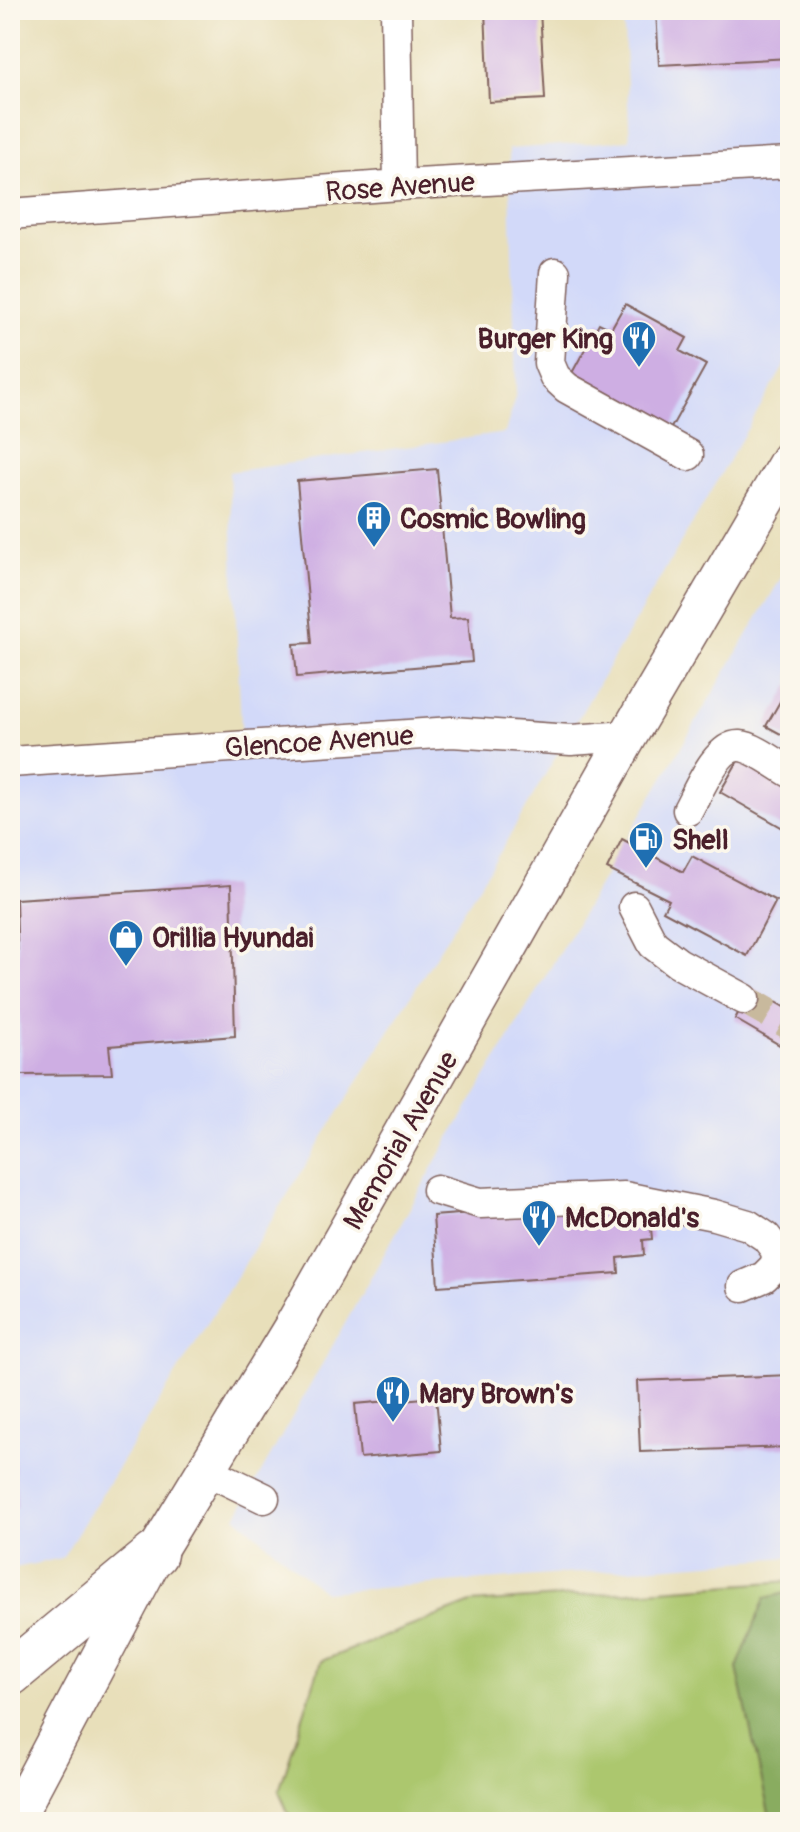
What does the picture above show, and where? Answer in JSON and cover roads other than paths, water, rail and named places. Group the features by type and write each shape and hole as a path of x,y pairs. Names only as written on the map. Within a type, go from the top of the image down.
{"highway":[{"path":"10,1674 155,1554"}],"main road":[{"name":"Memorial Avenue","path":"13,1822 155,1554 325,1272 628,736 786,477"}],"street":[{"path":"396,10 399,185"},
{"name":"Rose Avenue","path":"10,214 399,185 790,163"},
{"path":"555,273 549,363 555,377 567,388 688,455"},
{"name":"Glencoe Avenue","path":"10,762 452,732 571,740 628,736"},
{"path":"688,810 725,749 738,745 749,748 790,772"},
{"path":"634,907 653,944 678,963 744,999"},
{"path":"437,1190 471,1202 489,1204 624,1197 748,1225 766,1237 776,1250 777,1260 764,1277 743,1286"},
{"path":"206,1470 264,1498"}],"tunnel":[{"path":"744,999 790,1025"}],"place":[{"name":"Burger King","path":"639,369"},
{"name":"Cosmic Bowling","path":"374,549"},
{"name":"Shell","path":"646,870"},
{"name":"Orillia Hyundai","path":"126,968"},
{"name":"McDonald's","path":"539,1248"},
{"name":"Mary Brown's","path":"393,1424"}]}
